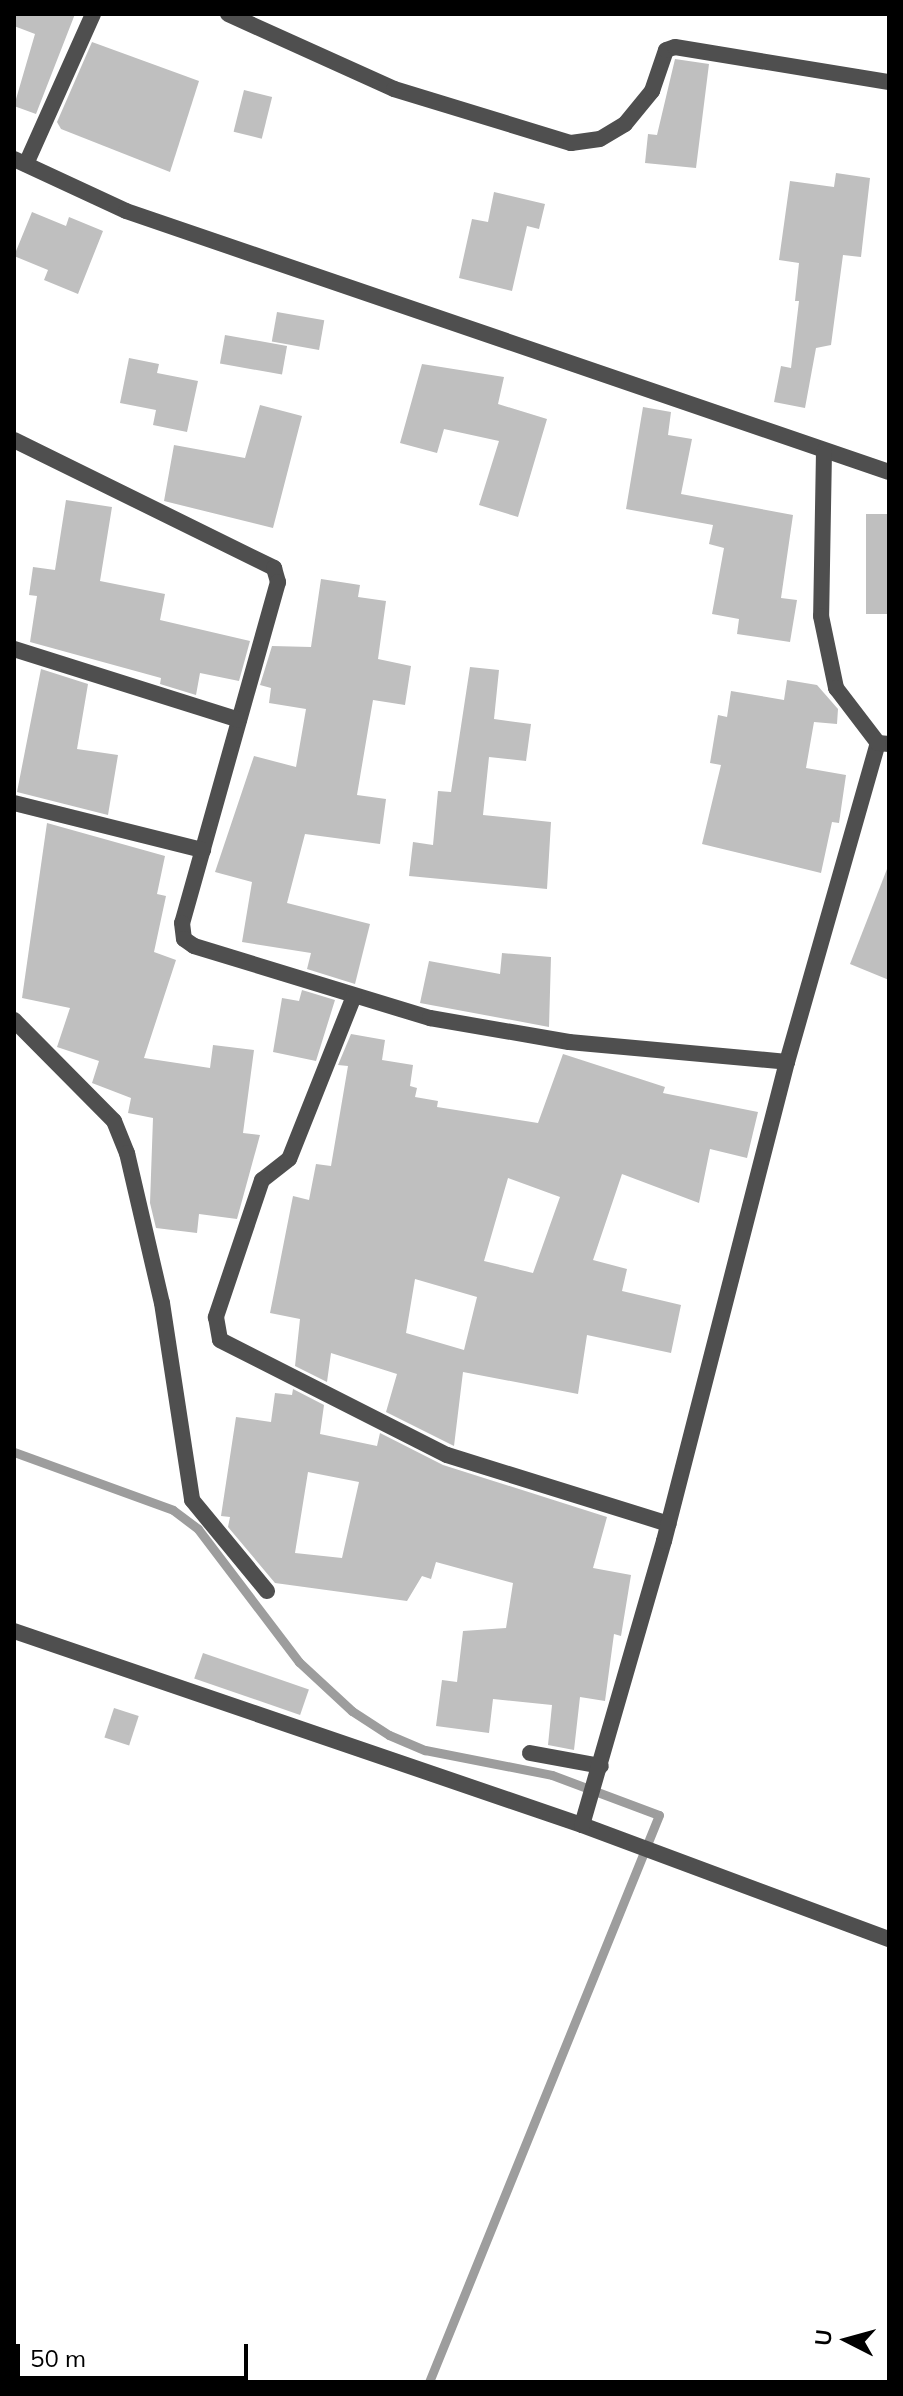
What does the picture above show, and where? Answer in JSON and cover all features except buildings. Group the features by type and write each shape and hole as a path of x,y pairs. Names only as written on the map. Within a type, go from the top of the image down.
{"street":[{"path":"93,14 20,162 126,211 889,472"},
{"path":"228,14 394,89 571,143 600,139 625,124 652,91 666,50 675,47 889,82"},
{"path":"14,440 274,568 278,582 203,850 184,939 354,996 525,1036 787,1062"},
{"path":"582,1825 600,1774 667,1530 787,1062 883,743 836,688 821,616 824,451"},
{"path":"14,649 239,720"},
{"path":"14,803 203,850"},
{"path":"354,996 289,1159 263,1177 216,1317 220,1340 447,1455 667,1530"},
{"path":"14,1020 114,1121 127,1153 162,1303 192,1500 267,1591"},
{"path":"14,1631 582,1825 889,1939"},
{"path":"530,1753 600,1774"}],"waterway":[{"path":"14,1452 173,1510 198,1529 299,1662 352,1711 389,1735 425,1750 552,1775 659,1815 429,2382"}]}
